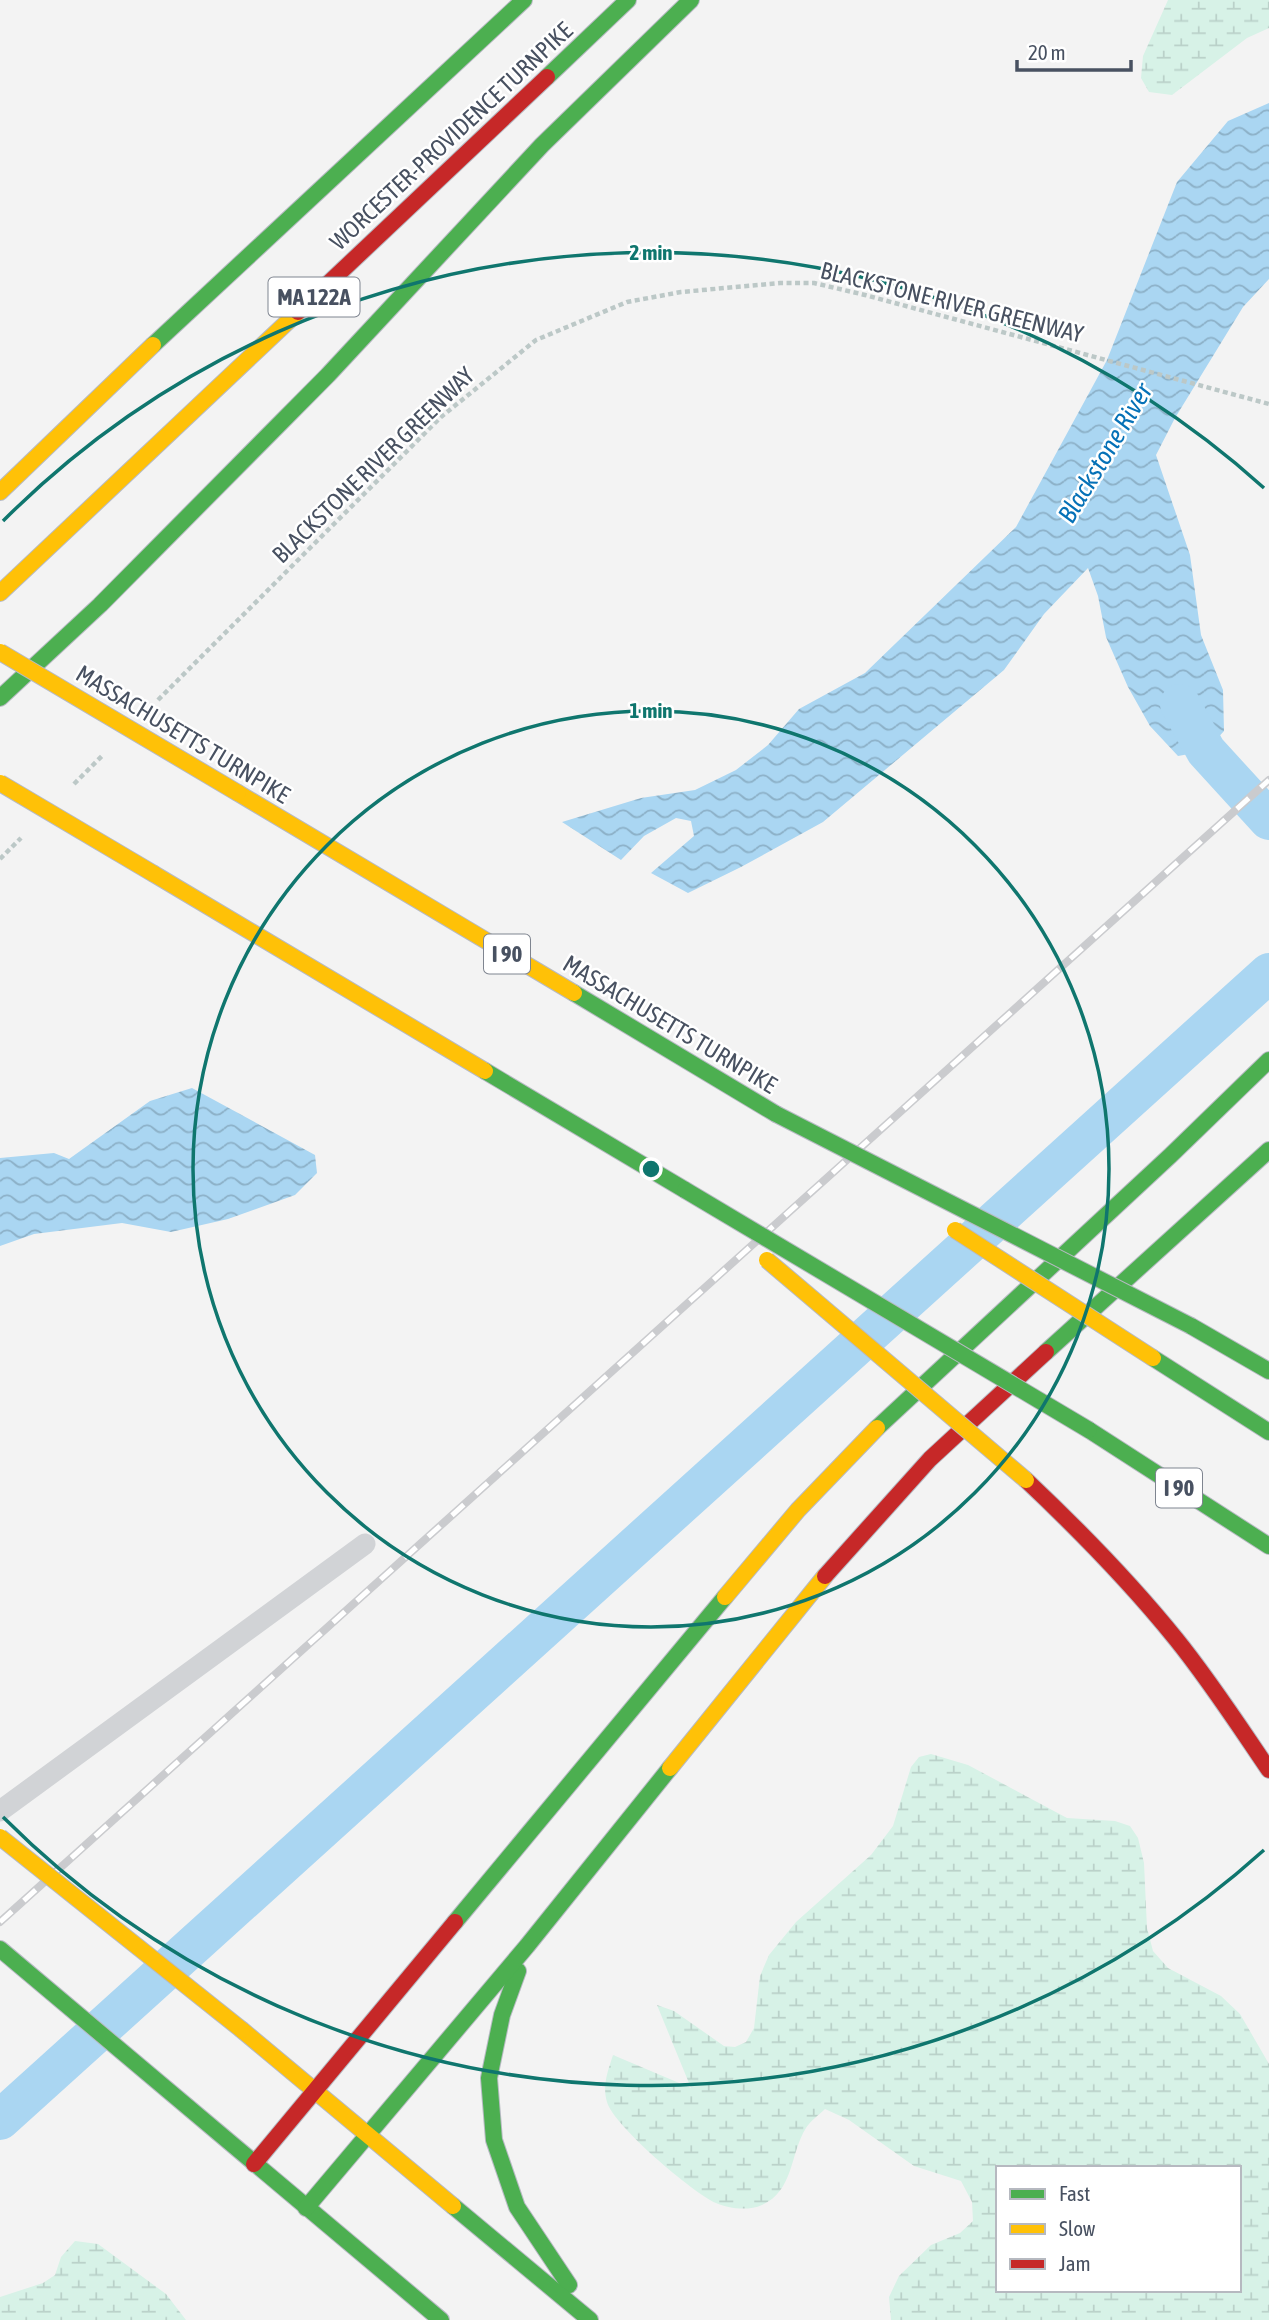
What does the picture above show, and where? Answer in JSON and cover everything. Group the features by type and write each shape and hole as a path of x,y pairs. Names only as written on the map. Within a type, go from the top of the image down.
{"highway":[{"name":"WORCESTER-PROVIDENCE TURNPIKE","path":"0,492 212,288 524,0"},
{"name":"WORCESTER-PROVIDENCE TURNPIKE","path":"0,593 628,0"},
{"path":"0,698 100,605 300,404 542,145 691,0"},
{"name":"MASSACHUSETTS TURNPIKE","path":"0,652 776,1114 902,1195"},
{"name":"I 90","path":"0,783 1089,1430 1269,1546"},
{"path":"254,2164 799,1510 894,1410 1171,1155 1269,1060"},
{"path":"776,1114 1191,1326 1269,1371"},
{"path":"306,2208 527,1946 834,1564 930,1459 1269,1150"},
{"path":"685,1190 1026,1480 1073,1524 1176,1639 1226,1705 1269,1770"},
{"path":"936,1217 1269,1432"},
{"path":"0,1837 242,2030 590,2320"},
{"path":"527,1946 502,2015 489,2078 494,2140 517,2207 557,2269 596,2320"},
{"path":"0,1950 441,2320"}],"lane":[{"path":"0,1811 365,1544"}],"path":[{"name":"BLACKSTONE RIVER GREENWAY","path":"156,702 441,417 536,340 628,302 681,292 780,283 814,283 1269,404"},
{"path":"68,790 107,751"},
{"path":"0,859 29,829"}],"green space":[{"path":"1168,0 1269,0 1269,28 1247,38 1172,95 1149,92 1141,78 1143,56"},
{"path":"931,1754 968,1765 1067,1818 1115,1821 1130,1826 1138,1838 1144,1863 1147,1928 1153,1951 1168,1968 1221,1996 1240,2014 1269,2064 1269,2320 891,2320 889,2297 899,2276 931,2245 960,2233 973,2221 972,2202 961,2181 914,2166 849,2120 825,2109 806,2128 786,2181 772,2199 751,2208 727,2207 705,2197 673,2173 612,2113 605,2090 613,2055 691,2088 657,2005 674,2011 724,2046 735,2047 746,2042 754,2028 760,1976 769,1955 796,1922 871,1855 893,1826 911,1767 919,1757"},
{"path":"75,2241 98,2244 166,2294 186,2320 0,2320 0,2297 43,2283 55,2275 61,2257"}],"water":[{"name":"Blackstone River","path":"1269,103 1269,279 1243,307 1175,418 1156,455 1190,555 1201,635 1223,690 1224,731 1206,751 1178,756 1150,726 1128,687 1106,637 1098,596 1088,568 1044,614 1004,670 823,822 688,893 651,873 694,836 691,821 676,818 644,836 621,860 562,822 641,798 695,790 736,770 768,745 799,709 865,673 1016,527 1107,360 1177,182 1228,121"},
{"path":"192,1088 315,1155 317,1173 295,1195 228,1219 171,1232 122,1223 34,1234 0,1246 0,1158 54,1153 69,1159 150,1101"}],"waterway":[{"path":"1180,704 1206,751 1269,820"},
{"path":"0,2120 1269,973"}],"railway":[{"path":"0,1922 1269,780"}],"traffic: fast":[{"path":"153,345 524,0"},
{"path":"547,77 628,0"},
{"path":"0,698 100,605 328,375 542,145 691,0"},
{"path":"574,993 776,1114"},
{"path":"877,1428 1171,1155 1269,1060"},
{"path":"485,1071 685,1190"},
{"path":"776,1114 1191,1326"},
{"path":"1046,1352 1269,1150"},
{"path":"685,1190 1089,1430"},
{"path":"1191,1326 1269,1371"},
{"path":"1153,1358 1269,1432"},
{"path":"1089,1430 1269,1546"},
{"path":"455,1922 725,1597"},
{"path":"306,2208 527,1946 670,1768"},
{"path":"0,1949 441,2320"},
{"path":"518,1971 502,2015 489,2078 494,2140 517,2207 569,2285"},
{"path":"453,2206 590,2320"}],"traffic: slow":[{"path":"0,593 298,312"},
{"path":"0,492 153,345"},
{"path":"0,652 238,793"},
{"path":"0,783 154,874"},
{"path":"238,793 574,993"},
{"path":"154,874 485,1071"},
{"path":"955,1230 1153,1358"},
{"path":"767,1260 1026,1480"},
{"path":"725,1597 798,1510 877,1428"},
{"path":"670,1768 825,1576"},
{"path":"0,1837 242,2030"},
{"path":"242,2030 453,2206"}],"traffic: jam":[{"path":"298,312 547,77"},
{"path":"825,1576 930,1459 1046,1352"},
{"path":"1026,1480 1104,1557 1159,1618 1201,1671 1269,1770"},
{"path":"254,2164 455,1922"}]}
